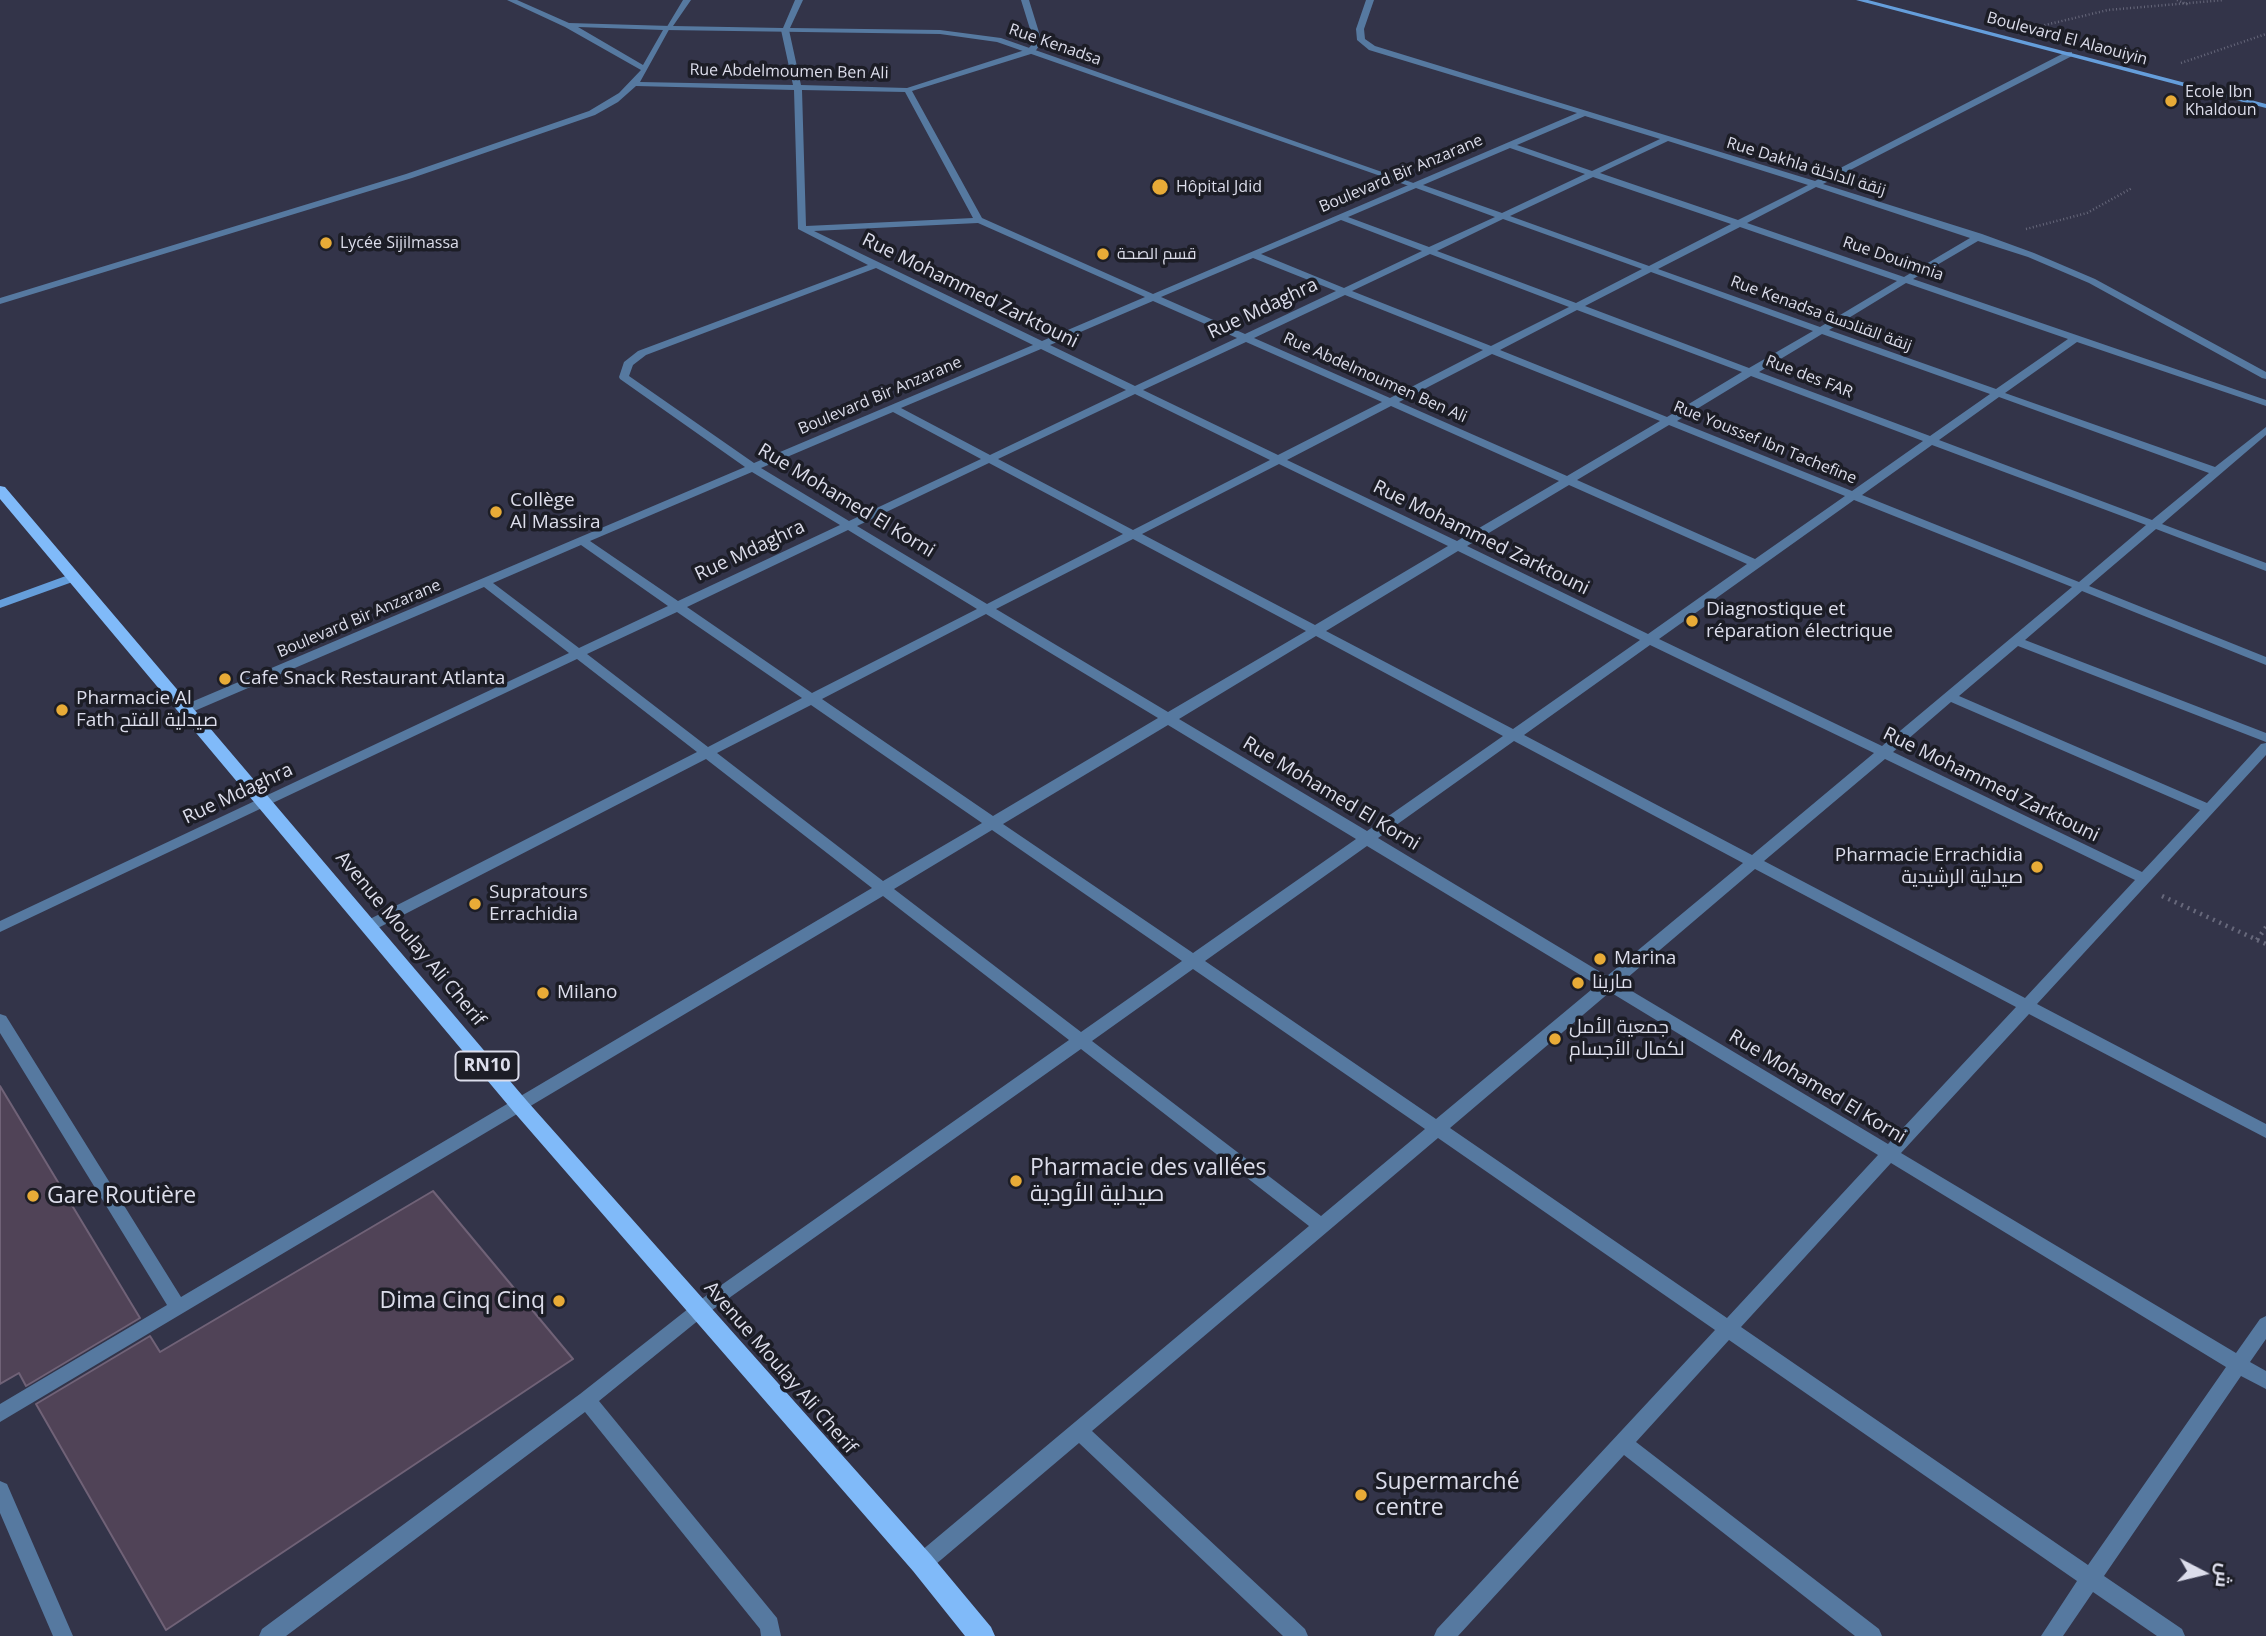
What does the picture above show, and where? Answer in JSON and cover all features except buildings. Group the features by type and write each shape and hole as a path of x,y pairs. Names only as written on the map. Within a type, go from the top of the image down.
{"main road":[{"name":"Avenue Moulay Ali Cherif","path":"0,490 187,709 262,804 370,925 520,1106 922,1563 982,1636"}],"street":[{"path":"511,0 568,25 645,69"},
{"path":"536,9 544,0"},
{"path":"0,301 410,176 592,113 620,99 636,84 687,0"},
{"path":"799,0 785,30 798,88 802,229 979,220"},
{"path":"908,90 1031,51 1038,42 1038,33 1025,0"},
{"name":"Rue Dakhla زنقة الداخلة","path":"1370,0 1360,29 1361,40 1372,48 1979,236 2092,281 2266,376"},
{"name":"Boulevard El Alaouiyin","path":"1860,0 2266,106"},
{"name":"Rue Kenadsa","path":"568,25 940,32 988,38 1415,185"},
{"path":"370,925 2069,54"},
{"name":"Rue Abdelmoumen Ben Ali","path":"636,84 908,90 979,220 1757,564"},
{"name":"Boulevard Bir Anzarane","path":"187,709 1585,113"},
{"name":"Rue Mdaghra","path":"0,927 1668,138"},
{"name":"Rue Douimnia","path":"1509,145 2266,403"},
{"name":"Rue Kenadsa زنقة القنادسة","path":"1415,185 2217,472"},
{"name":"Rue des FAR","path":"1340,217 2266,567"},
{"name":"Rue Mohammed Zarktouni","path":"802,229 1883,753 2142,882"},
{"path":"0,1414 1979,236"},
{"name":"Rue Youssef Ibn Tachefine","path":"1252,254 2266,661"},
{"name":"Rue Mohamed El Korni","path":"876,265 642,353 628,364 624,377 753,468 2266,1381"},
{"path":"269,1636 587,1400 699,1310 2076,338"},
{"path":"893,408 2266,1132"},
{"path":"922,1563 2266,430"},
{"path":"582,541 2175,1636"},
{"path":"0,604 74,577"},
{"path":"485,582 1322,1226"},
{"path":"2015,641 2266,738"},
{"path":"1950,697 2209,809"},
{"path":"1444,1636 2266,747"},
{"path":"0,1020 178,1308"},
{"path":"2051,1636 2266,1324"},
{"path":"587,1400 770,1625 771,1636"},
{"path":"1079,1431 1298,1636"},
{"path":"1623,1443 1872,1636"},
{"path":"0,1490 62,1636"}],"path":[{"path":"2177,0 2190,6"},
{"path":"2011,38 2070,15 2091,10 2190,6 2224,0"},
{"path":"2147,74 2266,34"},
{"path":"1979,236 2074,217 2132,188"},
{"path":"2142,882 2266,944"},
{"path":"2257,940 2266,927"}],"place":[{"name":"Ecole Ibn Khaldoun","path":"2171,101"},
{"name":"Hôpital Jdid","path":"1160,187"},
{"name":"Lycée Sijilmassa","path":"326,243"},
{"name":"قسم الصحة","path":"1103,254"},
{"name":"Collège Al Massira","path":"496,512"},
{"name":"Diagnostique et réparation électrique","path":"1692,621"},
{"name":"Cafe Snack Restaurant Atlanta","path":"225,679"},
{"name":"Pharmacie Al Fath صيدلية الفتح","path":"62,710"},
{"name":"Pharmacie Errachidia صيدلية الرشيدية","path":"2037,867"},
{"name":"Supratours Errachidia","path":"475,904"},
{"name":"Marina","path":"1600,959"},
{"name":"مارينا","path":"1578,983"},
{"name":"Milano","path":"543,993"},
{"name":"جمعية الأمل لكمال الأجسام","path":"1555,1039"},
{"name":"Pharmacie des vallées صيدلية الأودية","path":"1016,1181"},
{"name":"Gare Routière","path":"33,1196"},
{"name":"Dima Cinq Cinq","path":"559,1301"},
{"name":"Supermarché centre","path":"1361,1495"}]}
